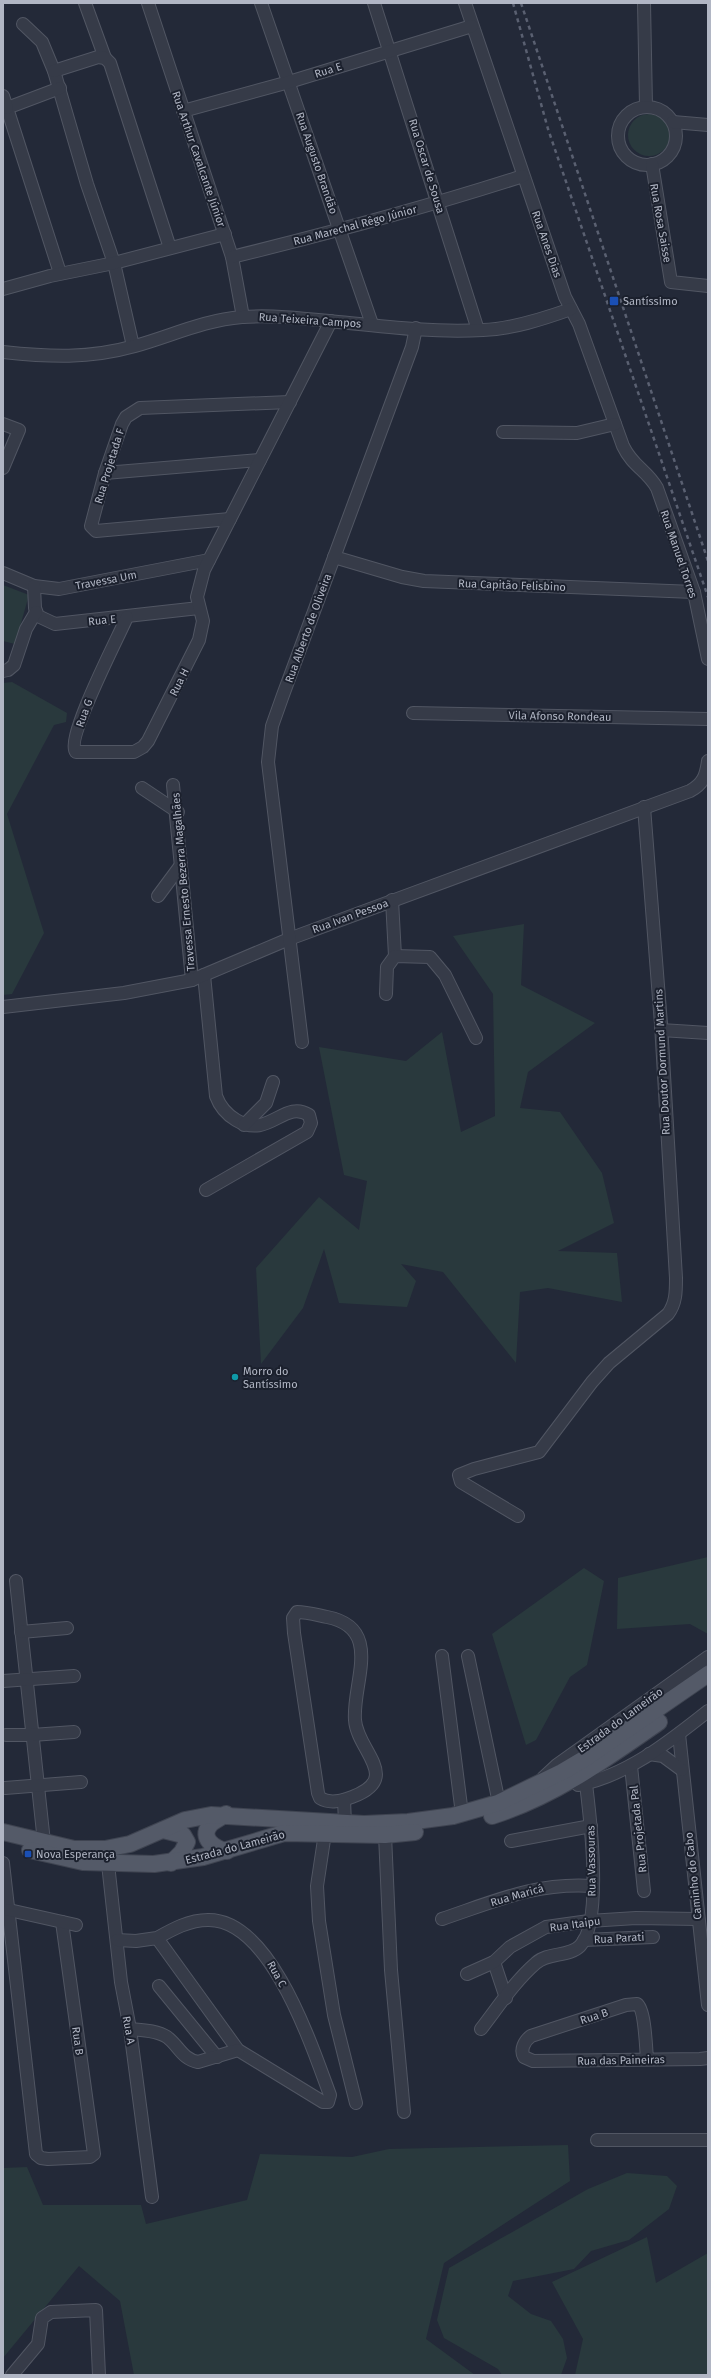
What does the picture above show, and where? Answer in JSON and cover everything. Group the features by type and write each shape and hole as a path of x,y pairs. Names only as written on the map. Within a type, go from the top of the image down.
{"main road":[{"name":"Estrada do Lameirão","path":"3,1842 70,1860 108,1864 171,1863 227,1852 284,1833 385,1835 448,1827 474,1821 522,1805 558,1789 592,1761 708,1674"},
{"name":"Estrada do Lameirão","path":"3,1832 74,1849 105,1849 130,1844 185,1820 211,1815 226,1814 345,1823 408,1822 462,1814 500,1803 535,1785 592,1761 708,1687"},
{"path":"226,1814 211,1823 207,1834 207,1840 212,1845 227,1852"},
{"path":"163,1830 183,1834 187,1842 182,1852 171,1863"}],"street":[{"path":"85,3 105,58 110,63 170,248"},
{"name":"Rua Arthur Cavalcante Júnior","path":"148,3 232,257 243,317"},
{"name":"Rua Augusto Brandão","path":"261,3 372,324"},
{"name":"Rua Oscar de Sousa","path":"374,3 478,330"},
{"name":"Rua Anes Dias","path":"465,3 564,297 579,324 615,424 631,461 648,475"},
{"path":"644,3 646,106"},
{"path":"24,24 42,42 60,88 87,184 114,262 134,346"},
{"name":"Rua E","path":"183,111 289,82 472,26"},
{"path":"54,71 90,59 105,58"},
{"path":"7,108 60,88"},
{"path":"3,96 60,274"},
{"path":"646,106 662,110 673,122 676,131 672,150 666,158 652,164 639,164 631,161 624,154 617,137 622,119 633,110 646,106"},
{"path":"673,122 708,125"},
{"name":"Rua Rosa Saisse","path":"652,164 671,282 708,286"},
{"name":"Rua Marechal Rêgo Júnior","path":"232,257 340,231 438,203 523,176"},
{"path":"4,286 114,262 225,234"},
{"name":"Rua Teixeira Campos","path":"3,352 54,358 87,355 134,346 205,323 243,317 280,316 416,328 478,330 514,325 571,309"},
{"name":"Rua H","path":"139,750 148,741 157,724 193,655 203,628 203,621 197,597 209,560 331,321"},
{"name":"Rua Alberto de Oliveira","path":"302,1042 280,854 269,783 268,744 283,696 412,347 416,328"},
{"name":"Rua Projetada F","path":"230,519 96,531 91,526 105,474 122,424 126,417 140,408 290,402"},
{"path":"3,424 20,430 3,468"},
{"path":"503,432 570,434 615,424"},
{"path":"105,474 260,460"},
{"name":"Rua Manuel Torres","path":"648,475 657,488 694,592 708,659"},
{"name":"Rua Capitão Felisbino","path":"334,557 402,578 424,581 694,592"},
{"name":"Travessa Um","path":"4,574 34,586 49,589 66,588 209,560"},
{"path":"3,671 8,670 14,665 26,630 36,612 34,586"},
{"name":"Rua E","path":"36,612 42,620 55,624 199,608"},
{"name":"Rua G","path":"127,617 79,722 74,749 76,752 86,753 139,750"},
{"name":"Vila Afonso Rondeau","path":"413,713 708,719"},
{"name":"Rua Ivan Pessoa","path":"3,1007 124,993 192,980 289,939 690,791 700,786 704,779 708,761"},
{"name":"Travessa Ernesto Bezerra Magalhães","path":"174,784 178,812 181,865 192,980"},
{"path":"142,788 178,812"},
{"name":"Rua Doutor Dormund Martins","path":"518,1516 461,1482 459,1475 474,1469 539,1452 592,1382 609,1363 668,1314 673,1306 676,1291 661,1030 644,807"},
{"path":"158,896 181,865"},
{"path":"386,994 387,967 395,956 392,900"},
{"path":"395,956 425,955 437,963 445,975 476,1038"},
{"path":"204,975 216,1096 224,1111 244,1125 263,1125 294,1110 302,1111 309,1115 311,1123 307,1132 206,1190"},
{"path":"661,1030 708,1033"},
{"path":"244,1125 266,1103 273,1082"},
{"path":"16,1582 44,1842"},
{"path":"297,1612 333,1618 345,1623 354,1632 362,1651 362,1664 355,1698 355,1724 374,1763 375,1778 368,1790 344,1800 327,1801 320,1798 318,1793 294,1633 293,1618 297,1612"},
{"path":"21,1632 67,1628"},
{"path":"442,1656 462,1814"},
{"path":"468,1656 500,1803"},
{"name":"Estrada do Lameirão","path":"535,1785 557,1765 708,1657"},
{"path":"3,1681 27,1678 74,1676"},
{"name":"Estrada do Lameirão","path":"558,1789 586,1784 631,1766 678,1734 708,1711"},
{"path":"6,1735 74,1732"},
{"name":"Caminho do Cabo","path":"678,1734 697,1919 708,2006"},
{"path":"649,1754 663,1756 682,1770"},
{"name":"Rua Projetada Pal","path":"631,1766 644,1891"},
{"path":"5,1788 81,1782"},
{"name":"Rua Vassouras","path":"584,1940 590,1921 593,1886 591,1826 586,1784"},
{"path":"344,1800 345,1823"},
{"path":"511,1841 591,1826"},
{"path":"324,1833 317,1886 319,1921 336,2028 356,2103"},
{"path":"385,1835 391,1970 404,2112"},
{"path":"3,1863 9,1910 76,1925"},
{"name":"Rua A","path":"108,1864 121,1982 130,2029 152,2197"},
{"name":"Rua Maricá","path":"442,1920 526,1890 560,1885 593,1886"},
{"name":"Rua B","path":"9,1910 36,2154 41,2158 48,2159 90,2157 93,2156 94,2150 62,1922"},
{"name":"Rua Itaipu","path":"467,1974 494,1962 510,1946 537,1931 590,1921 636,1918 697,1919"},
{"name":"Rua C","path":"157,1938 182,1925 209,1920 231,1926 258,1947 271,1963 301,2019 330,2095 328,2102 323,2102 238,2050"},
{"name":"Rua Parati","path":"584,1940 653,1937"},
{"path":"117,1940 136,1941 157,1938 238,2050 204,2062 191,2061 183,2056 167,2037 153,2032 130,2029"},
{"path":"481,2029 536,1963 549,1955 576,1949 584,1940"},
{"path":"494,1962 506,1998"},
{"path":"159,1986 218,2057"},
{"name":"Rua B","path":"533,2061 527,2059 522,2054 525,2042 531,2036 626,2005 636,2004 642,2015 647,2059"},
{"name":"Rua das Paineiras","path":"533,2061 708,2058"},
{"path":"597,2140 708,2140"},
{"path":"12,2375 38,2344 42,2318 51,2312 96,2310 99,2375"}],"shaded area":[{"path":"645,114 653,114 664,120 670,131 670,139 664,150 653,156 645,156 634,150 628,139 628,131 634,120"},
{"path":"3,585 29,595 15,644 3,641"},
{"path":"12,682 67,713 66,722 54,725 7,814 44,933 12,994 3,995 3,683"},
{"path":"524,924 521,985 595,1023 528,1072 520,1108 560,1112 602,1173 614,1223 558,1251 617,1253 622,1302 548,1288 520,1292 516,1363 443,1272 401,1264 416,1281 407,1307 339,1303 324,1249 303,1308 261,1364 256,1268 319,1197 359,1230 367,1181 344,1175 319,1047 406,1061 442,1032 461,1132 495,1116 493,994 453,936"},
{"path":"708,1557 708,1634 690,1624 617,1629 618,1578"},
{"path":"584,1568 604,1581 587,1665 570,1677 536,1740 526,1745 492,1634"},
{"path":"568,2145 570,2181 444,2263 426,2339 475,2375 134,2375 120,2301 79,2266 3,2358 3,2168 27,2167 43,2205 141,2205 146,2224 247,2200 260,2154 352,2157 389,2149"},
{"path":"627,2173 667,2176 677,2186 669,2209 629,2240 591,2251 574,2269 513,2281 508,2296 531,2314 551,2321 563,2339 567,2358 561,2375 502,2375 498,2369 444,2338 437,2320 449,2268 588,2189"},
{"path":"647,2237 656,2283 708,2253 708,2375 575,2375 583,2339 552,2282"}],"railway":[{"path":"513,3 548,129 708,597"},
{"path":"521,3 708,561"}],"place":[{"name":"Santíssimo","path":"614,301"},
{"name":"Morro do Santíssimo","path":"235,1377"},
{"name":"Nova Esperança","path":"28,1854"}]}
